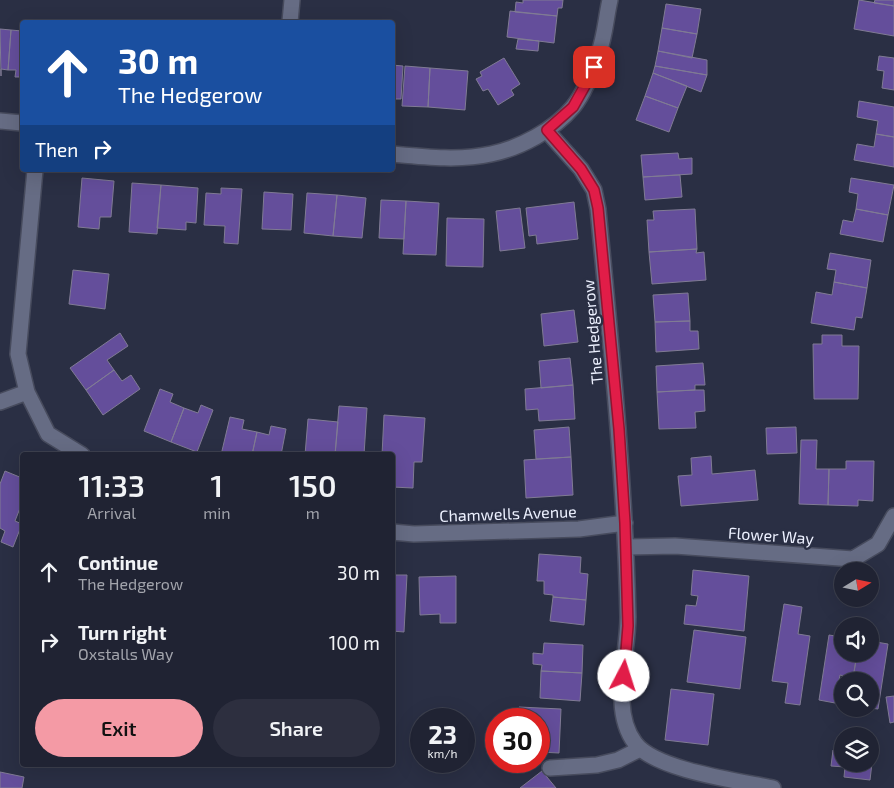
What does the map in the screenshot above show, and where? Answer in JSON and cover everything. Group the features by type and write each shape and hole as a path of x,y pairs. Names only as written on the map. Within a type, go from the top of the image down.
{"street":[{"path":"290,20 292,0"},
{"path":"395,154 443,158 491,155 520,145 547,130 573,107 587,82 600,51 610,0"},
{"path":"0,121 20,123"},
{"name":"The Hedgerow","path":"547,130 581,169 594,190 598,208 619,429 625,523 628,626 622,692 624,721 633,741 640,749"},
{"path":"35,172 18,354 27,392 48,434 77,452"},
{"path":"0,402 27,392"},
{"name":"Flower Way","path":"626,547 675,546 853,559 878,544 894,516"},
{"name":"Chamwells Avenue","path":"395,532 414,534 569,529 625,523"},
{"path":"550,768 597,765 618,760 640,749 646,754 674,767 773,788"}],"building":[{"path":"523,0 563,0 562,8 558,8 557,16 515,12 516,2 523,3"},
{"path":"859,0 894,6 894,36 854,29"},
{"path":"875,0 894,0 894,6 874,3"},
{"path":"666,4 701,9 697,34 662,28"},
{"path":"510,11 557,16 554,43 507,37"},
{"path":"662,28 697,34 692,58 658,51"},
{"path":"0,29 11,30 8,70 1,69 1,76"},
{"path":"11,30 20,31 20,77 15,77 16,70 8,70"},
{"path":"518,39 539,41 538,51 516,49"},
{"path":"658,51 707,60 707,75 655,66"},
{"path":"879,56 894,58 894,90 882,88 884,71 877,70"},
{"path":"504,58 520,84 511,90 514,95 498,105 488,89 483,91 476,79 482,76 480,72"},
{"path":"395,65 403,66 401,99 395,99"},
{"path":"405,66 430,68 428,107 402,106"},
{"path":"655,66 707,75 701,92 653,73"},
{"path":"430,68 468,71 465,110 428,107"},
{"path":"653,73 687,86 678,108 645,96"},
{"path":"645,96 678,108 669,132 636,120"},
{"path":"859,101 894,107 894,137 876,134 878,121 857,117"},
{"path":"876,134 894,137 894,167 854,160 857,144 874,147"},
{"path":"678,153 679,159 692,158 692,174 643,177 641,155"},
{"path":"680,175 682,197 645,200 643,177"},
{"path":"82,178 114,181 111,217 100,217 99,229 78,227"},
{"path":"851,178 894,185 888,215 856,209 858,194 849,192"},
{"path":"132,183 161,185 157,234 129,232"},
{"path":"161,185 198,188 196,223 186,222 186,230 157,228"},
{"path":"221,188 242,189 238,244 224,243 225,226 204,225 206,193 221,194"},
{"path":"264,192 293,194 291,230 262,229"},
{"path":"307,193 337,195 333,236 304,233"},
{"path":"337,195 366,198 362,238 333,236"},
{"path":"381,200 406,201 404,239 379,238"},
{"path":"406,201 439,203 436,255 403,254"},
{"path":"574,202 578,239 537,244 536,235 529,236 526,208"},
{"path":"520,208 525,248 500,251 496,211"},
{"path":"695,209 697,249 649,252 647,220 654,220 653,211"},
{"path":"856,209 888,215 883,242 840,234 843,220 853,222"},
{"path":"447,218 484,219 483,267 446,266"},
{"path":"697,249 696,253 704,252 706,280 652,284 649,252"},
{"path":"830,253 871,260 867,288 834,282 836,270 827,269"},
{"path":"73,270 109,274 105,309 69,304"},
{"path":"834,282 867,288 862,318 856,317 854,330 811,323 816,292 832,295"},
{"path":"688,293 690,321 655,322 653,295"},
{"path":"574,310 578,342 544,346 541,314"},
{"path":"690,321 690,331 698,331 699,349 656,352 655,322"},
{"path":"120,333 128,346 107,360 114,370 86,390 70,368"},
{"path":"822,335 842,335 842,346 859,346 858,399 814,399 813,344 822,344"},
{"path":"570,358 573,385 541,388 539,361"},
{"path":"703,363 705,385 695,385 695,390 657,392 656,366"},
{"path":"114,370 122,381 131,375 140,389 103,415 86,390"},
{"path":"573,385 575,419 539,421 538,409 526,410 525,389"},
{"path":"160,389 173,394 170,402 184,408 171,442 144,431"},
{"path":"704,390 705,411 695,412 696,428 659,429 657,392"},
{"path":"201,405 213,410 197,452 171,442 184,408 198,413"},
{"path":"339,406 367,408 364,452 335,452"},
{"path":"384,415 425,418 422,462 414,462 413,488 395,487 395,452 382,452"},
{"path":"230,417 244,420 242,429 257,432 253,452 222,452"},
{"path":"308,419 338,422 335,452 305,452"},
{"path":"271,426 286,429 282,452 253,452 257,432 269,435"},
{"path":"569,427 571,457 536,459 534,430"},
{"path":"796,427 797,453 767,454 766,428"},
{"path":"801,440 817,440 816,469 829,469 828,505 799,504"},
{"path":"711,456 712,474 755,470 758,500 681,506 678,476 692,475 691,458"},
{"path":"571,457 573,495 526,498 524,460"},
{"path":"846,461 874,461 873,501 858,500 858,506 828,505 829,469 846,469"},
{"path":"5,471 20,477 20,508 15,521 20,523 20,529 13,547 1,542 5,531 0,528 0,484"},
{"path":"539,554 581,557 580,573 588,574 586,600 553,597 553,595 544,594 544,581 537,581"},
{"path":"693,570 749,576 744,631 684,624 686,605 696,606 698,596 691,595"},
{"path":"395,575 407,575 404,632 395,631"},
{"path":"456,576 456,623 440,623 440,614 420,615 419,577"},
{"path":"553,597 586,600 584,625 550,621"},
{"path":"784,604 802,607 798,634 810,636 800,705 785,703 788,683 772,681"},
{"path":"694,630 746,637 740,689 687,682"},
{"path":"829,635 834,636 834,662 856,662 854,672 834,672 834,703 819,700"},
{"path":"879,642 888,644 879,702 879,672 854,672 856,662 879,662"},
{"path":"544,643 583,645 582,673 541,671 542,665 533,664 533,653 543,654"},
{"path":"541,671 582,673 580,701 540,698"},
{"path":"671,689 714,694 708,745 665,740"},
{"path":"894,696 894,722 890,723 886,697"},
{"path":"550,708 561,709 559,753 550,753"},
{"path":"833,750 834,750 834,766 831,766"},
{"path":"0,772 24,777 22,788 0,788"},
{"path":"844,772 871,772 870,780 844,777"},
{"path":"539,773 544,773 556,788 520,788"}],"route":[{"path":"594,67 573,107 547,130 581,169 594,190 598,208 619,429 625,523 628,626 624,676"}]}
